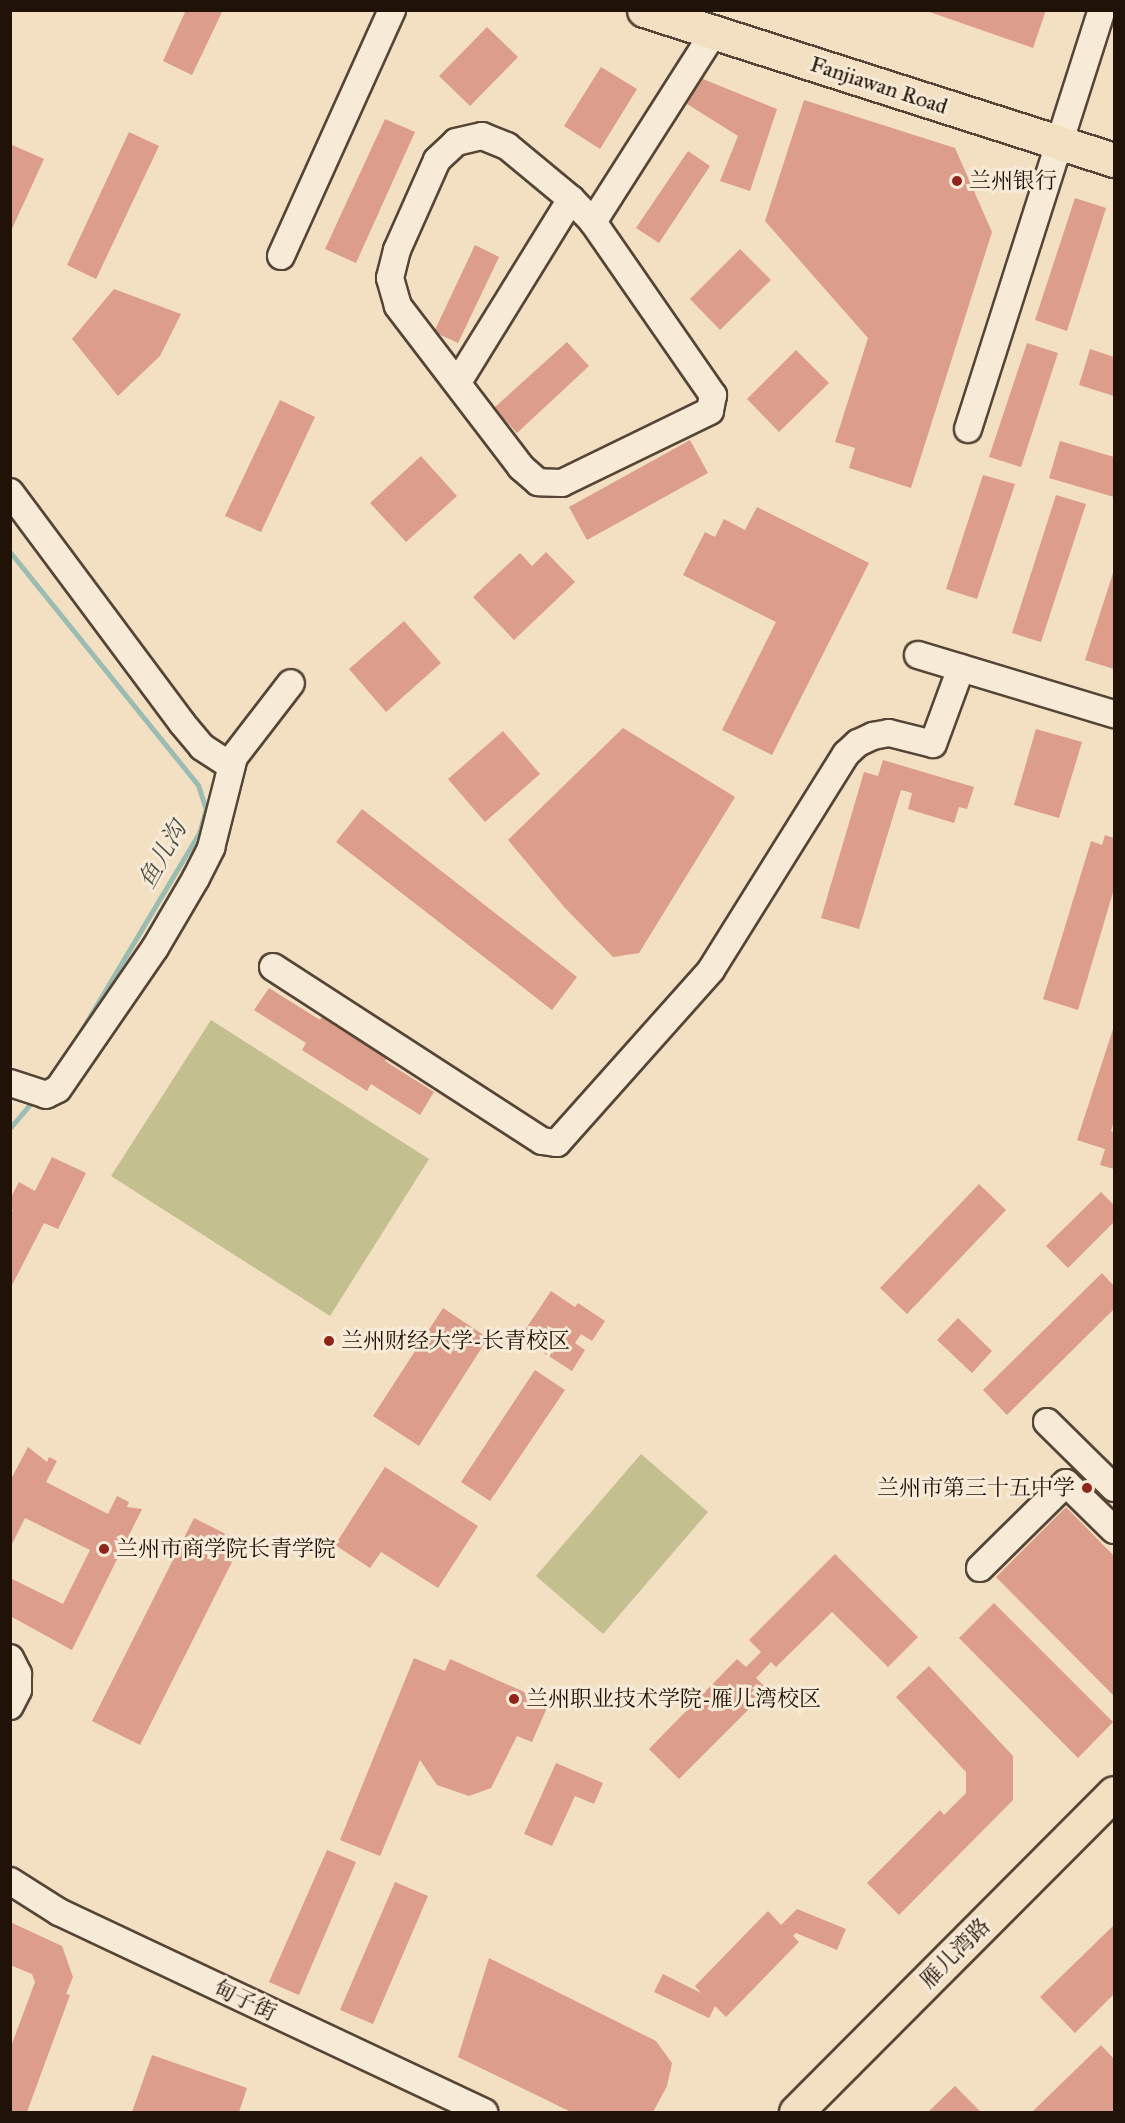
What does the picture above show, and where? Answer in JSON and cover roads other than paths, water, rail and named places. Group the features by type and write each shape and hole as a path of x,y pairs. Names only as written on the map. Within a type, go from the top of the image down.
{"main road":[{"name":"Fanjiawan Road","path":"644,10 1114,160"},
{"name":"雁儿湾路","path":"796,2112 1114,1793"}],"street":[{"path":"281,256 392,10"},
{"path":"968,429 1102,10"},
{"path":"593,222 714,32"},
{"path":"469,137 495,139 571,199 593,222 713,395 710,411 562,483 550,484 528,476 398,306 390,278 394,257 437,160 456,141 469,137"},
{"path":"458,382 571,199"},
{"path":"10,492 182,723 202,747 231,766"},
{"path":"918,655 1114,714"},
{"path":"273,967 542,1141 557,1143 711,970 846,754 858,743 873,736 889,733 933,744 961,669"},
{"path":"27,1088 58,1089 155,948 212,848 234,757 291,683"},
{"path":"1047,1422 1114,1488"},
{"path":"980,1568 1066,1483 1114,1530"},
{"path":"10,1658 18,1674 18,1690 10,1706"},
{"name":"甸子街","path":"10,1881 59,1912 484,2112"}],"waterway":[{"name":"鱼儿沟","path":"10,552 198,785 206,809 199,833 67,1054"},
{"name":"鱼儿沟","path":"10,1128 35,1098"}],"place":[{"name":"兰州银行","path":"957,181"},
{"name":"兰州财经大学-长青校区","path":"329,1341"},
{"name":"兰州市第三十五中学","path":"1087,1488"},
{"name":"兰州市商学院长青学院","path":"104,1549"},
{"name":"兰州职业技术学院-雁儿湾校区","path":"514,1699"}]}
